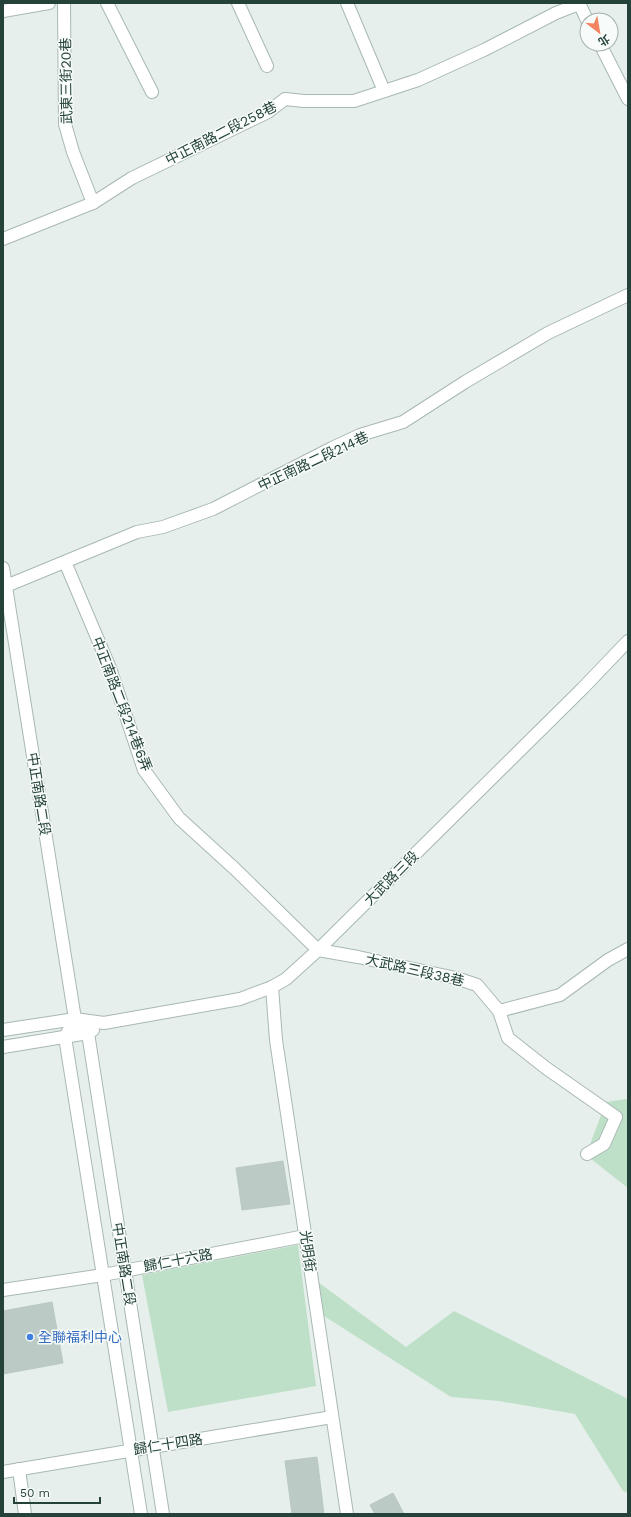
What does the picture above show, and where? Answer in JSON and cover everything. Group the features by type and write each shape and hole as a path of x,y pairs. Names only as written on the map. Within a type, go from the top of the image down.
{"street":[{"path":"3,11 49,3"},
{"name":"武東三街20巷","path":"64,3 65,124 73,152 93,203"},
{"path":"107,3 152,92"},
{"path":"238,3 267,66"},
{"path":"347,3 384,91"},
{"name":"中正南路二段258巷","path":"3,239 93,203 132,178 268,112 285,99 304,101 354,101 418,80 484,50 556,13 579,4"},
{"path":"604,52 628,99"},
{"name":"中正南路二段214巷","path":"6,586 137,532 163,527 213,509 360,435 403,422 465,382 548,333 628,295"},
{"name":"中正南路二段214巷6弄","path":"65,562 110,668 144,770 179,818 318,950"},
{"name":"中正南路二段","path":"3,568 6,586 8,628 75,1019"},
{"name":"大武路三段","path":"3,1030 75,1019 104,1023 240,999 272,987 286,979 318,950 583,688 628,641"},
{"path":"587,1154 604,1144 616,1117 546,1068 508,1038 499,1011 560,995 608,960 628,949"},
{"name":"大武路三段38巷","path":"318,950 456,978 477,985 499,1011"},
{"name":"光明街","path":"272,987 276,1040 347,1514"},
{"path":"65,1037 75,1019 88,1033"},
{"name":"大武路三段","path":"88,1033 104,1023"},
{"path":"3,1047 88,1033"},
{"name":"中正南路二段","path":"88,1033 163,1514"},
{"name":"中正南路二段","path":"65,1037 141,1514"},
{"name":"歸仁十六路","path":"3,1290 103,1275 305,1236"},
{"name":"歸仁十四路","path":"3,1472 332,1417"},
{"path":"19,1469 25,1514"}],"green space":[{"path":"628,1100 628,1188 586,1155 606,1102"},
{"path":"298,1245 316,1386 168,1412 142,1275"},
{"path":"318,1282 406,1347 454,1311 628,1399 628,1493 623,1491 575,1414 499,1401 451,1397 324,1316"}],"building":[{"path":"283,1161 290,1204 242,1210 236,1168"},
{"name":"全聯福利中心","path":"52,1302 63,1363 3,1374 3,1311"},
{"path":"317,1457 324,1514 292,1514 285,1461"},
{"path":"393,1493 404,1514 375,1514 370,1505"}],"place":[{"name":"全聯福利中心","path":"30,1337"}]}
